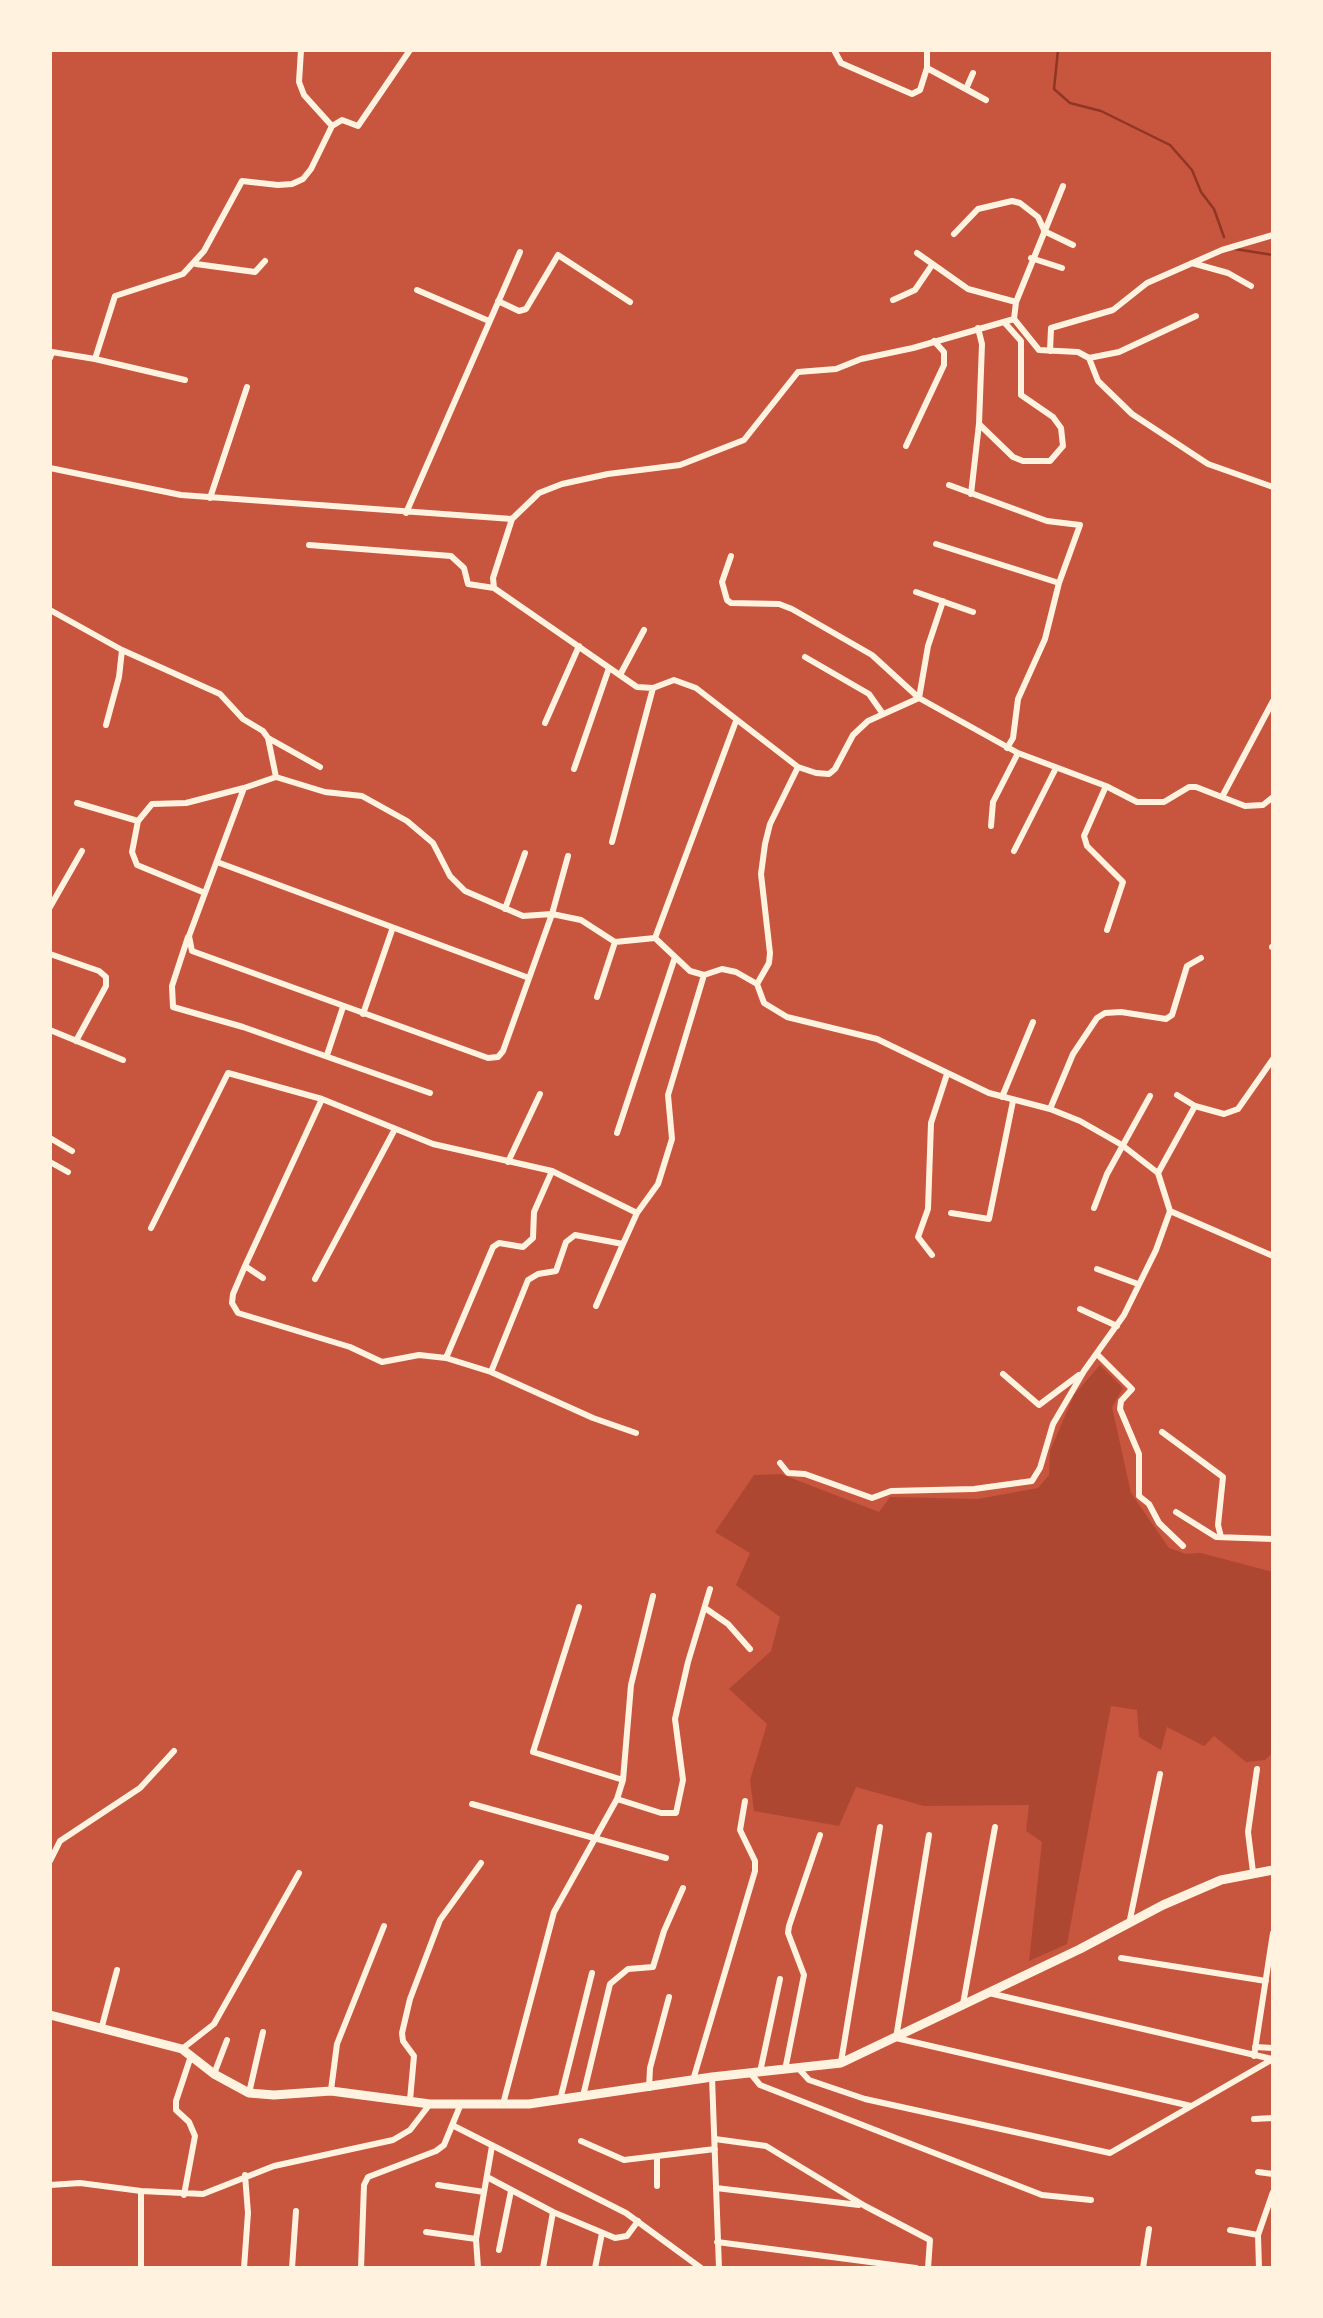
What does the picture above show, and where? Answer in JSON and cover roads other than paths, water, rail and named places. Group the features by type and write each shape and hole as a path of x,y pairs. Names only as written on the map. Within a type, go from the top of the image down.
{"main road":[{"path":"50,2014 182,2049 214,2074 248,2093 331,2090 460,2106 559,2101 712,2077 841,2063 1198,1890 1253,1872 1273,1870"}],"street":[{"path":"302,50 298,82 304,95 332,126"},
{"path":"95,360 116,296 183,274 194,264 242,181 292,184 302,179 332,126 342,120 358,126 410,50"},
{"path":"834,50 841,62 912,94 920,90 927,68 927,50"},
{"path":"927,68 986,100"},
{"path":"966,89 973,73"},
{"path":"1062,186 1016,302 1014,318 1039,350 1078,352 1089,358 1119,352 1196,316"},
{"path":"954,234 973,212 1012,201 1020,202 1038,217 1044,231 1073,245"},
{"path":"1050,352 1052,328 1113,310 1147,283 1222,250 1273,235"},
{"path":"406,513 520,252"},
{"path":"917,253 968,289 1016,302"},
{"path":"498,301 519,311 526,309 558,255 630,302"},
{"path":"1032,258 1062,268"},
{"path":"194,264 254,272 265,262"},
{"path":"1191,263 1228,272 1251,286"},
{"path":"893,300 914,290 932,265"},
{"path":"417,290 489,320"},
{"path":"494,588 493,578 512,520 527,502 550,488 608,474 680,465 744,440 798,372 836,369 862,358 1014,318"},
{"path":"979,424 1013,457 1023,461 1050,462 1062,446 1061,428 1053,418 1020,395 1021,341 1003,321"},
{"path":"971,494 979,424 982,344 978,328"},
{"path":"906,446 944,366 944,352 934,341"},
{"path":"51,354 185,380"},
{"path":"1089,358 1098,381 1132,414 1208,464 1273,487"},
{"path":"210,498 247,387"},
{"path":"50,468 210,498 512,520"},
{"path":"948,485 1047,521 1080,525 1059,583 1045,639 1018,700 1013,738 1007,748"},
{"path":"936,544 1059,583"},
{"path":"309,545 451,556 464,568 468,584 494,588 637,687 683,682 708,696 798,767 829,774 836,769 858,730 919,698"},
{"path":"732,556 722,582 731,603 792,608 872,655 919,698 1018,753 1149,804 1164,802 1189,788 1254,807 1273,797"},
{"path":"916,592 973,612"},
{"path":"919,698 928,646 943,602"},
{"path":"50,610 122,650 220,694 243,720 268,738 276,777"},
{"path":"620,675 644,630"},
{"path":"545,724 579,646"},
{"path":"106,725 120,677 122,650"},
{"path":"805,657 869,694 883,714"},
{"path":"574,768 610,668"},
{"path":"612,842 653,688"},
{"path":"1222,797 1273,701"},
{"path":"655,938 736,721"},
{"path":"268,738 320,767"},
{"path":"991,826 992,802 1018,753"},
{"path":"780,1463 788,1473 805,1474 872,1498 891,1490 1023,1484 1037,1476 1053,1424 1084,1371 1117,1326 1170,1211 1158,1173 1122,1145 1050,1109 1012,1101 877,1040 777,1012 758,995 757,984 770,953 761,874 765,844 770,824 798,767"},
{"path":"1014,851 1056,768"},
{"path":"205,894 137,865 132,852 138,820 152,804 186,802 276,777 325,792 362,796 407,821 433,843 458,886 505,909 528,918 552,914 581,920 615,942 655,938 690,971 704,975 730,970 757,984"},
{"path":"1106,786 1084,836 1088,846 1122,882 1107,930"},
{"path":"244,788 188,936 172,986 173,1007 326,1055 430,1093"},
{"path":"77,803 138,820"},
{"path":"50,907 82,851"},
{"path":"505,909 524,853"},
{"path":"188,936 196,955 488,1058 498,1057 552,914 568,856"},
{"path":"217,862 529,978"},
{"path":"364,1014 392,930"},
{"path":"597,997 615,942"},
{"path":"50,954 106,977 106,986 76,1041"},
{"path":"617,1133 675,956"},
{"path":"1050,1109 1073,1054 1097,1018 1121,1012 1166,1019 1172,1015 1188,966 1201,958"},
{"path":"596,1306 637,1213 658,1184 672,1139 668,1095 704,975"},
{"path":"326,1055 343,1007"},
{"path":"1002,1097 1033,1022"},
{"path":"50,1030 123,1060"},
{"path":"1177,1094 1195,1106 1224,1114 1238,1109 1273,1058"},
{"path":"152,1228 228,1073 322,1099 433,1144 552,1171 637,1213"},
{"path":"932,1255 918,1237 928,1209 931,1123 947,1074"},
{"path":"508,1162 540,1094"},
{"path":"1094,1208 1122,1145 1150,1096"},
{"path":"322,1099 244,1266 233,1294 232,1302 238,1312 350,1347 382,1362 419,1355 446,1358 491,1372 636,1433"},
{"path":"950,1214 989,1219 1012,1101"},
{"path":"1158,1173 1195,1106"},
{"path":"315,1279 395,1128"},
{"path":"50,1138 72,1151"},
{"path":"50,1162 68,1172"},
{"path":"446,1358 493,1247 499,1243 523,1247 533,1238 534,1212 552,1171"},
{"path":"1170,1211 1273,1256"},
{"path":"491,1372 528,1280 538,1274 556,1272 570,1238 587,1236 622,1244"},
{"path":"244,1266 262,1278"},
{"path":"1097,1269 1138,1284"},
{"path":"1080,1309 1117,1326"},
{"path":"1097,1354 1132,1389 1121,1401 1120,1409 1139,1454 1139,1496 1150,1504 1159,1523 1184,1546"},
{"path":"1003,1374 1039,1405 1084,1371"},
{"path":"1162,1432 1223,1476 1218,1525 1221,1537"},
{"path":"1176,1512 1204,1531 1221,1537 1273,1539"},
{"path":"617,1799 676,1813 683,1780 675,1720 710,1589"},
{"path":"503,2106 554,1912 617,1799 623,1780 631,1685 653,1596"},
{"path":"579,1607 533,1752 623,1780"},
{"path":"705,1608 728,1624 750,1648"},
{"path":"50,1861 60,1841 140,1788 174,1751"},
{"path":"1253,1872 1248,1832 1258,1769"},
{"path":"1129,1924 1160,1774"},
{"path":"693,2080 755,1871 755,1862 740,1830 745,1801"},
{"path":"472,1804 666,1858"},
{"path":"841,2063 880,1827"},
{"path":"963,2004 996,1827"},
{"path":"785,2070 804,1975 788,1933 789,1926 820,1835"},
{"path":"929,1835 896,2038 1192,2106"},
{"path":"410,2100 414,2056 403,2042 402,2033 410,1998 440,1920 481,1863"},
{"path":"182,2049 214,2024 299,1872"},
{"path":"582,2097 610,1984 628,1969 653,1967 683,1888"},
{"path":"331,2090 340,2036 384,1926"},
{"path":"1255,2051 1273,1933"},
{"path":"1121,1958 1266,1981"},
{"path":"102,2026 117,1970"},
{"path":"559,2101 592,1973"},
{"path":"780,1979 756,2073 760,2085 1042,2195 1091,2200"},
{"path":"988,1993 1255,2051 1273,2059"},
{"path":"649,2088 650,2068 669,1997"},
{"path":"248,2093 263,2032"},
{"path":"214,2074 226,2040"},
{"path":"1255,2051 1273,2048"},
{"path":"184,2195 195,2136 190,2122 176,2110 176,2101 191,2055"},
{"path":"799,2069 809,2080 865,2099 1110,2153 1273,2059"},
{"path":"712,2077 718,2268"},
{"path":"50,2185 80,2183 141,2192 203,2194 246,2175 393,2140 410,2130 430,2104"},
{"path":"361,2268 364,2185 368,2177 436,2152 444,2145 460,2106"},
{"path":"1254,2119 1273,2118"},
{"path":"452,2124 638,2221 701,2268"},
{"path":"714,2139 766,2146 930,2240 928,2268"},
{"path":"580,2142 624,2160 715,2149"},
{"path":"478,2268 476,2240 492,2146"},
{"path":"657,2158 658,2186"},
{"path":"1258,2172 1273,2174"},
{"path":"244,2268 246,2175"},
{"path":"487,2177 602,2233 621,2238 638,2221"},
{"path":"438,2186 484,2192"},
{"path":"716,2188 866,2206"},
{"path":"500,2250 511,2191"},
{"path":"141,2192 141,2268"},
{"path":"1260,2268 1258,2235 1273,2192"},
{"path":"292,2268 296,2211"},
{"path":"543,2268 553,2212"},
{"path":"1143,2268 1149,2229"},
{"path":"1230,2230 1258,2235"},
{"path":"426,2232 476,2240"},
{"path":"594,2268 602,2233"},
{"path":"718,2242 916,2268"}],"waterway":[{"path":"1058,50 1054,89 1070,103 1101,111 1170,145 1192,170 1214,209 1224,237"},
{"path":"1235,249 1273,255"}]}
